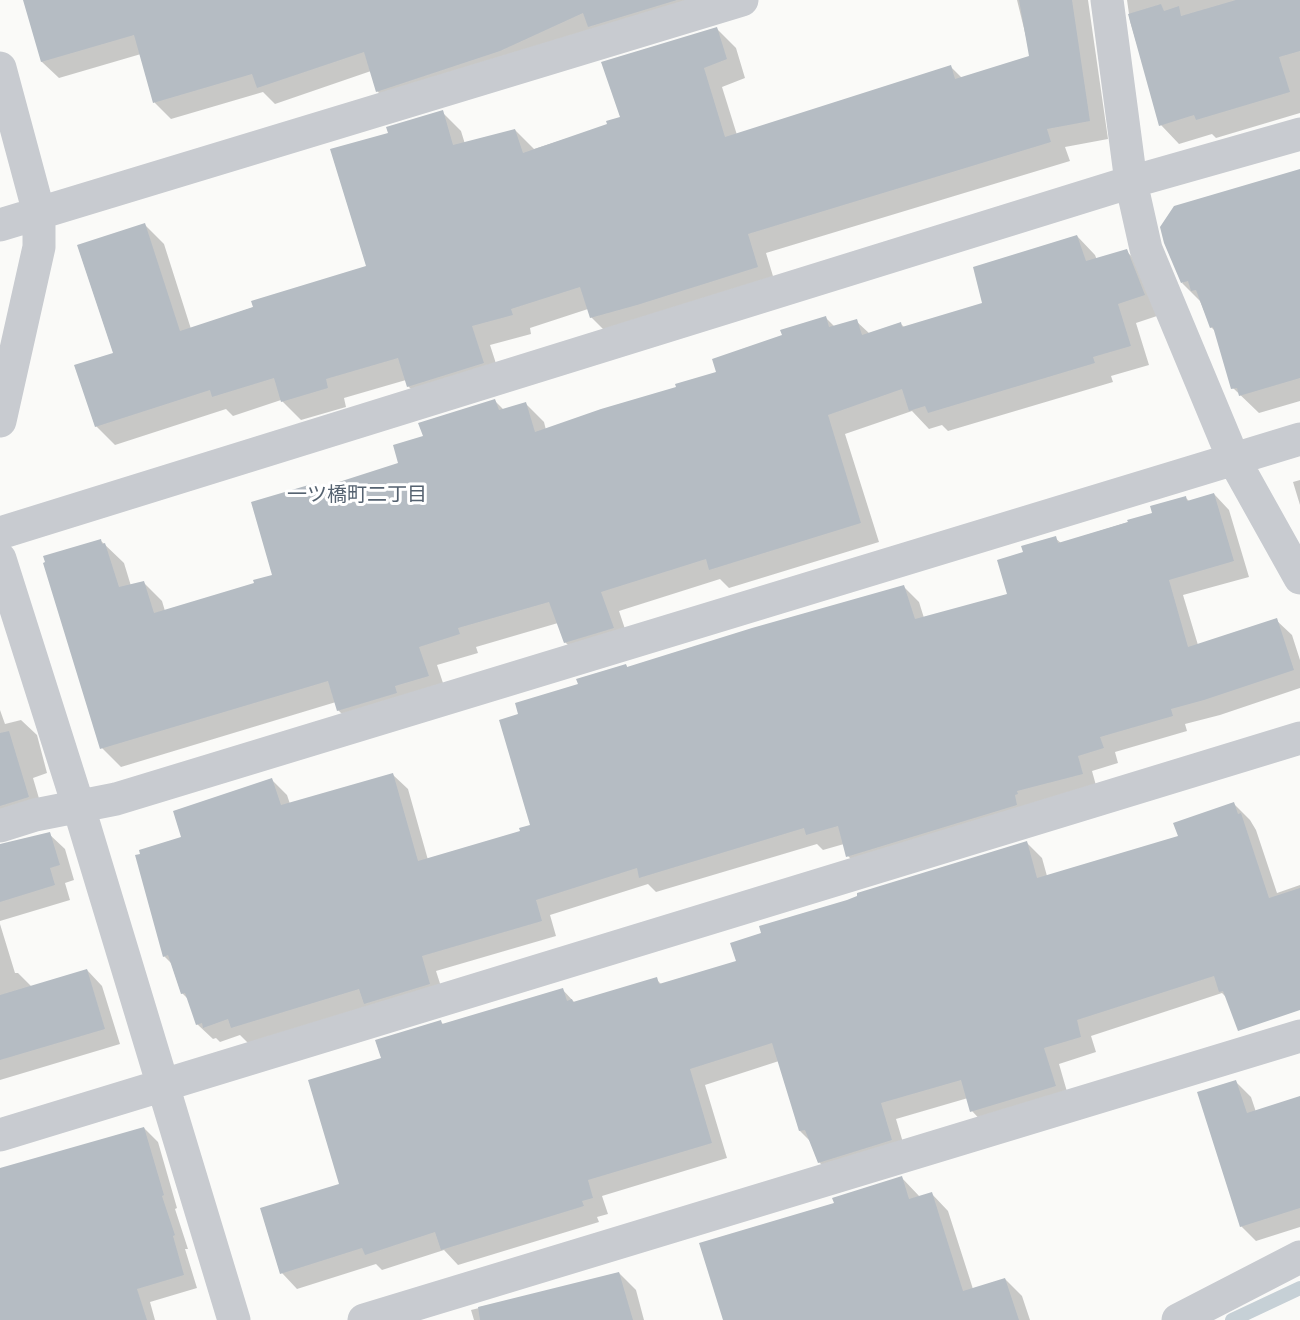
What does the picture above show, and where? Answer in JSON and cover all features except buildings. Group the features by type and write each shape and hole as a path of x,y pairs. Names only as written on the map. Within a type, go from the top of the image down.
{"street":[{"path":"0,225 742,0"},
{"path":"1107,0 1131,182 1146,249 1233,458 1300,578"},
{"path":"0,68 39,213 39,247 0,421"},
{"path":"0,533 1131,182 1300,134"},
{"path":"0,826 36,815 116,799 1300,439"},
{"path":"0,559 79,808 234,1320"},
{"path":"0,1135 1300,738"},
{"path":"364,1320 1299,1042"},
{"path":"1178,1320 1300,1257"}],"waterway":[{"path":"1232,1320 1300,1288"}],"district":[{"name":"一ツ橋町二丁目","path":"357,496"}]}
